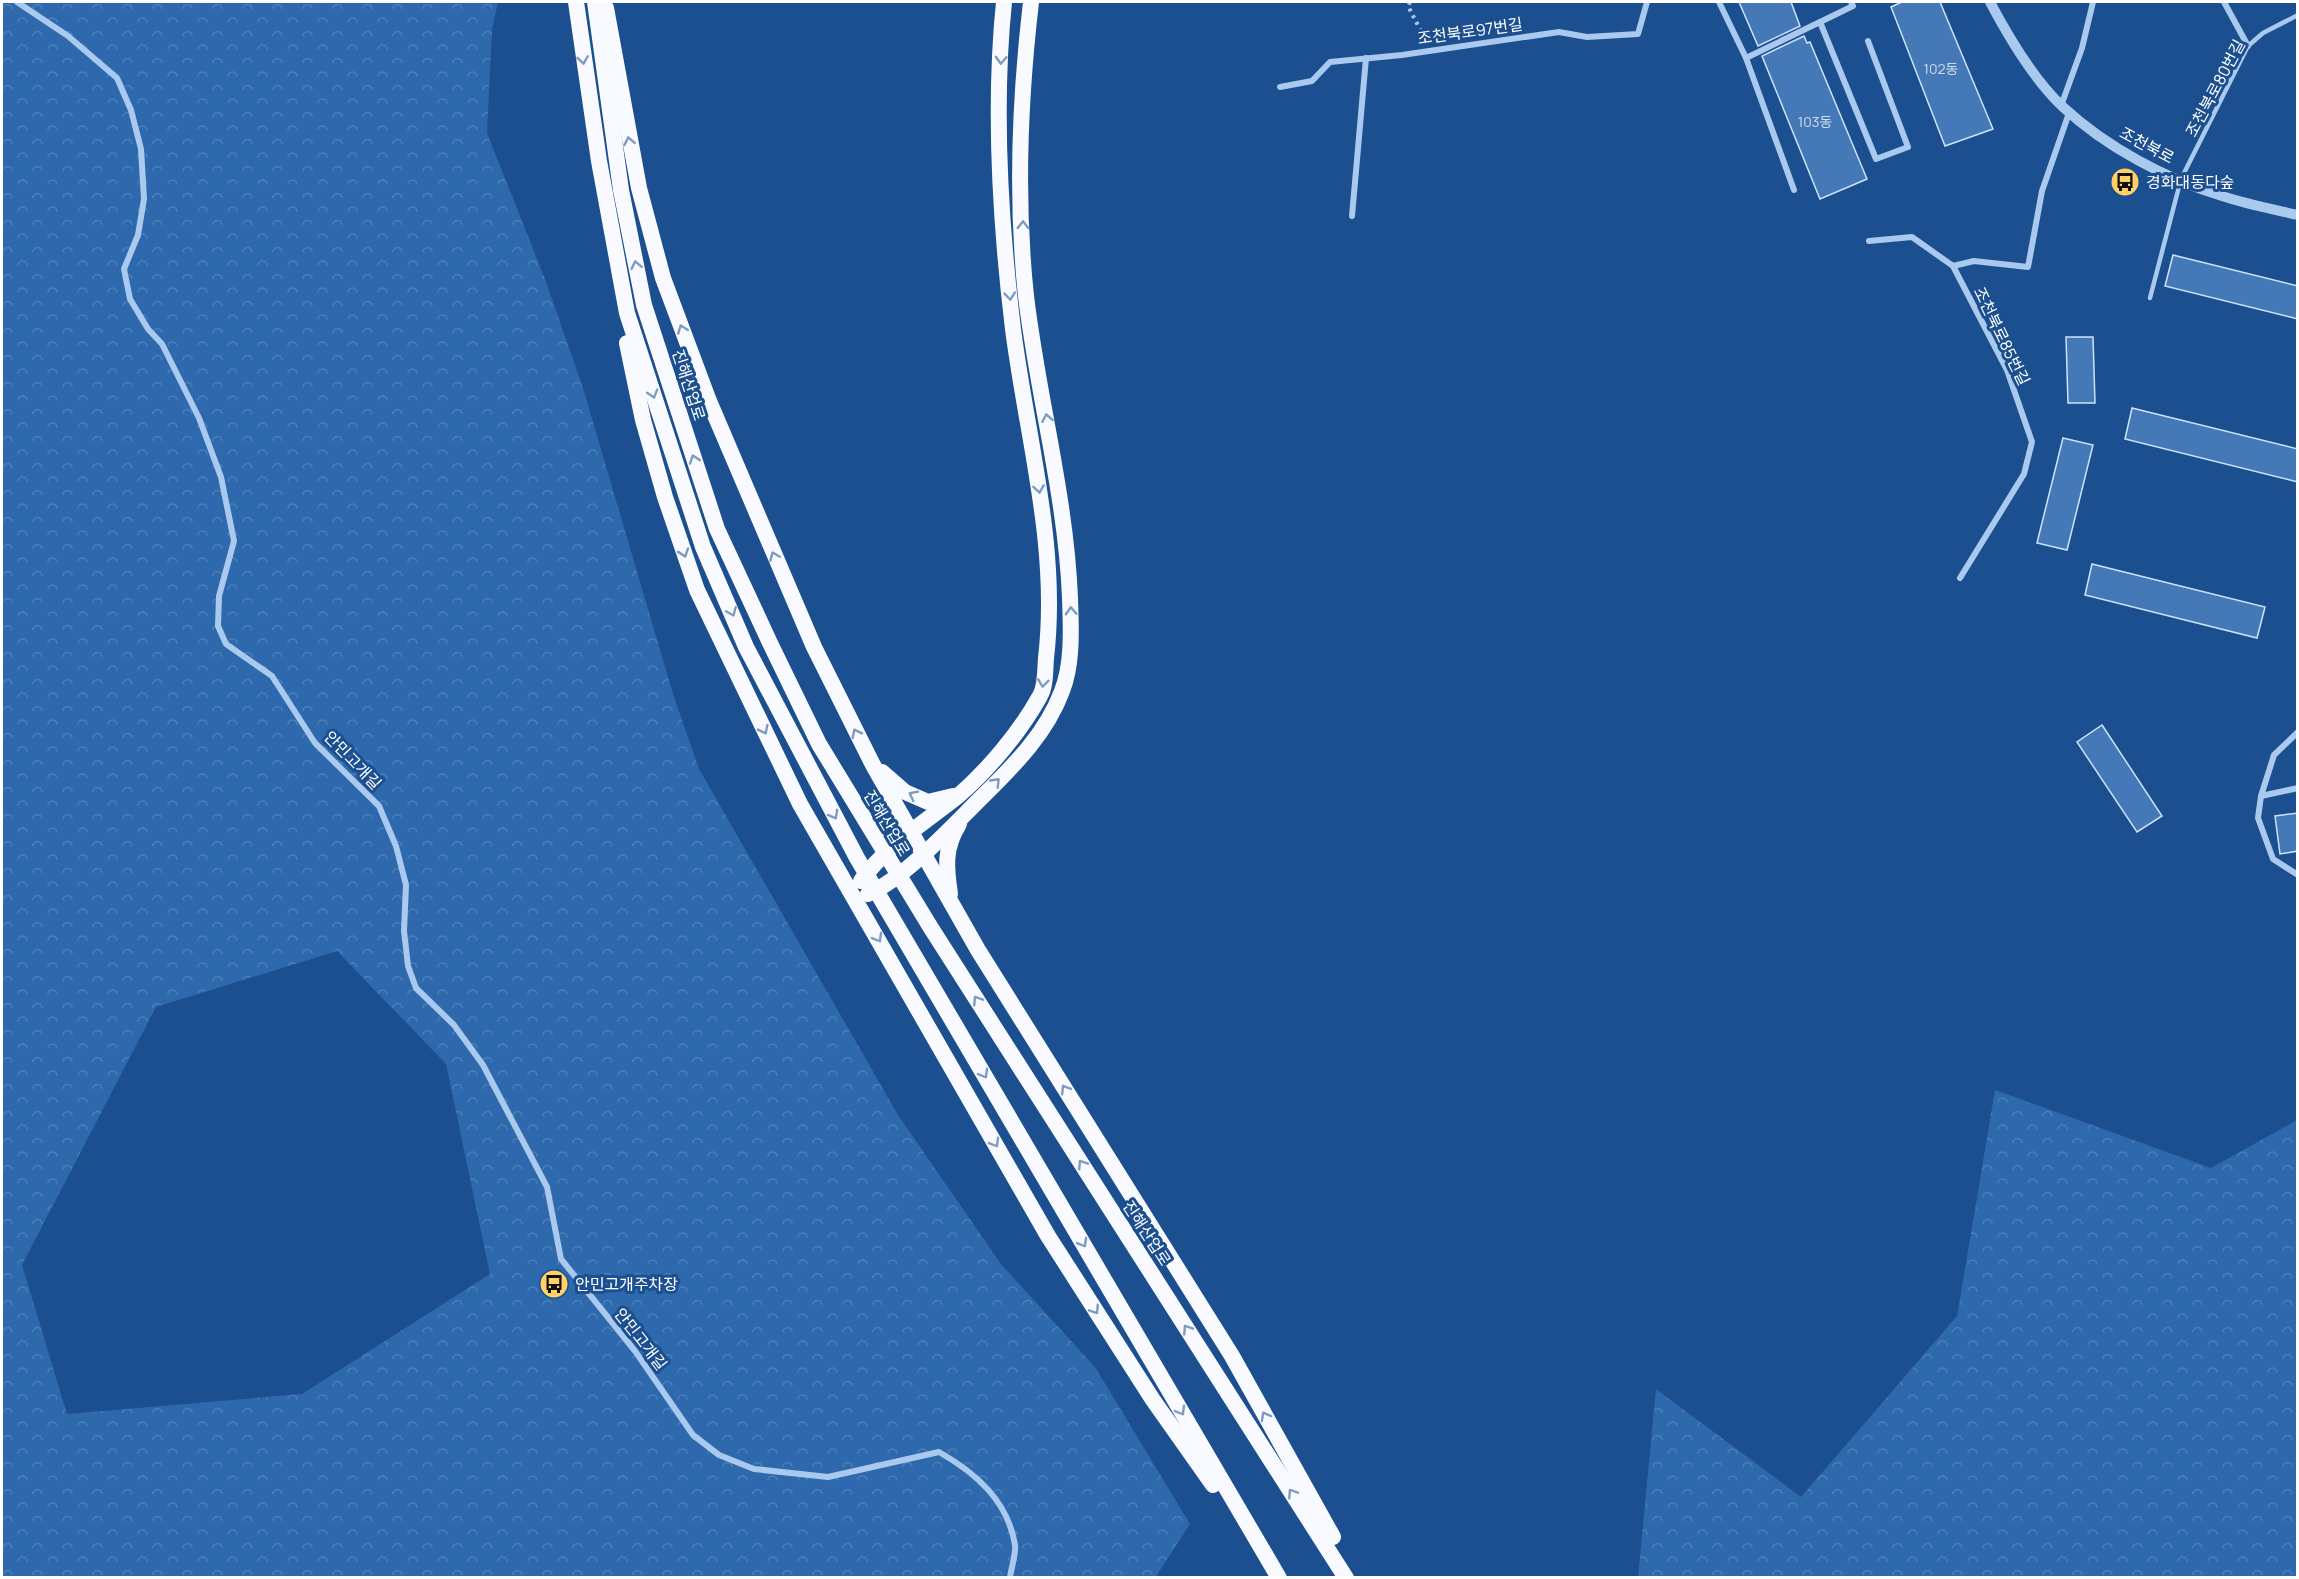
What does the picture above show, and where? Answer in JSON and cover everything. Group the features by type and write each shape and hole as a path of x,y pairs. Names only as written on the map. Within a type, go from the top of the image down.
{"highway":[{"path":"576,2 623,323 646,432 664,498 697,590 800,804 1048,1236 1153,1400 1277,1576"},
{"name":"진해산업로","path":"595,2 625,213 644,305 717,529 751,601 827,758 931,928 1346,1578"},
{"path":"605,2 639,188 663,278 718,422 814,647 873,765 922,853 989,966 1232,1356 1355,1578"},
{"path":"856,900 860,883 873,864 960,794 1008,742 1042,693 1051,618 1046,531 1013,330 1004,237 999,100 1004,2"},
{"path":"856,900 883,888 967,812 1037,741 1063,690 1072,636 1068,551 1026,297 1023,240 1022,145 1031,2"},
{"path":"600,169 627,312 663,428 704,547 746,647 806,763 875,888 1277,1576"},
{"path":"873,765 905,792 928,802 960,794"},
{"path":"952,904 945,864 946,856 950,840 967,812"}],"street":[{"name":"안민고개길","path":"17,2 68,36 117,78 131,110 141,149 144,200 138,235 124,269 130,299 148,329 162,344 199,418 221,477 234,541 219,596 218,626 226,644 272,676 315,743 379,806 396,846 406,885 404,932 408,966 416,988 454,1024 488,1076 547,1187 561,1259 642,1360 693,1435 719,1455 754,1469 828,1477 939,1452 962,1465 985,1486 1005,1510 1015,1547 1010,1578"},
{"name":"조천북로97번길","path":"1280,87 1312,81 1330,62 1431,51 1559,32 1587,37 1638,34 1647,2"},
{"path":"1719,2 1746,58 1794,190"},
{"path":"1746,58 1853,6 1851,2"},
{"name":"조천북로","path":"1990,2 2028,65 2065,109 2130,156 2221,196 2298,215"},
{"path":"2065,109 2093,2"},
{"path":"2224,2 2248,46"},
{"path":"1820,22 1876,159 1908,147 1868,41"},
{"path":"1352,216 1366,58"},
{"name":"조천북로85번길","path":"1953,266 1974,261 2028,267 2042,191 2065,109"},
{"name":"조천북로85번길","path":"1869,241 1912,237 1953,266 2007,370 2032,442 2024,474 1960,578"},
{"path":"2298,732 2274,755 2260,796 2258,818 2273,859 2298,875"},
{"path":"2260,796 2298,789"}],"lane":[{"name":"조천북로80번길","path":"2150,298 2181,179 2248,46 2263,33 2298,15"}],"path":[{"path":"1410,2 1408,6 1431,51"}],"green space":[{"path":"2,2 498,2 492,30 487,133 545,279 583,388 673,694 699,769 898,1115 1001,1264 1095,1367 1190,1524 1155,1578 2,1578","holes":["337,951 446,1064 490,1274 302,1394 67,1414 22,1265 156,1007"]},
{"path":"1995,1090 2211,1168 2297,1120 2297,1577 1638,1577 1656,1389 1801,1497 1957,1316"}],"building":[{"path":"1739,2 1791,2 1800,26 1758,46"},
{"path":"1902,2 1940,2 1993,129 1945,146 1891,7"},
{"path":"1804,36 1807,43 1810,42 1867,179 1820,199 1762,56"},
{"path":"2173,255 2298,286 2298,319 2165,286"},
{"path":"2066,337 2093,337 2095,403 2068,403"},
{"path":"2132,408 2298,449 2298,482 2125,439"},
{"path":"2063,438 2093,445 2067,550 2037,543"},
{"path":"2092,564 2265,607 2257,638 2085,595"},
{"path":"2102,725 2162,816 2137,832 2077,742"},
{"path":"2298,813 2298,851 2280,854 2275,816"}],"place":[{"name":"경화대동다숲","path":"2125,182"},
{"name":"안민고개주차장","path":"554,1284"}]}
